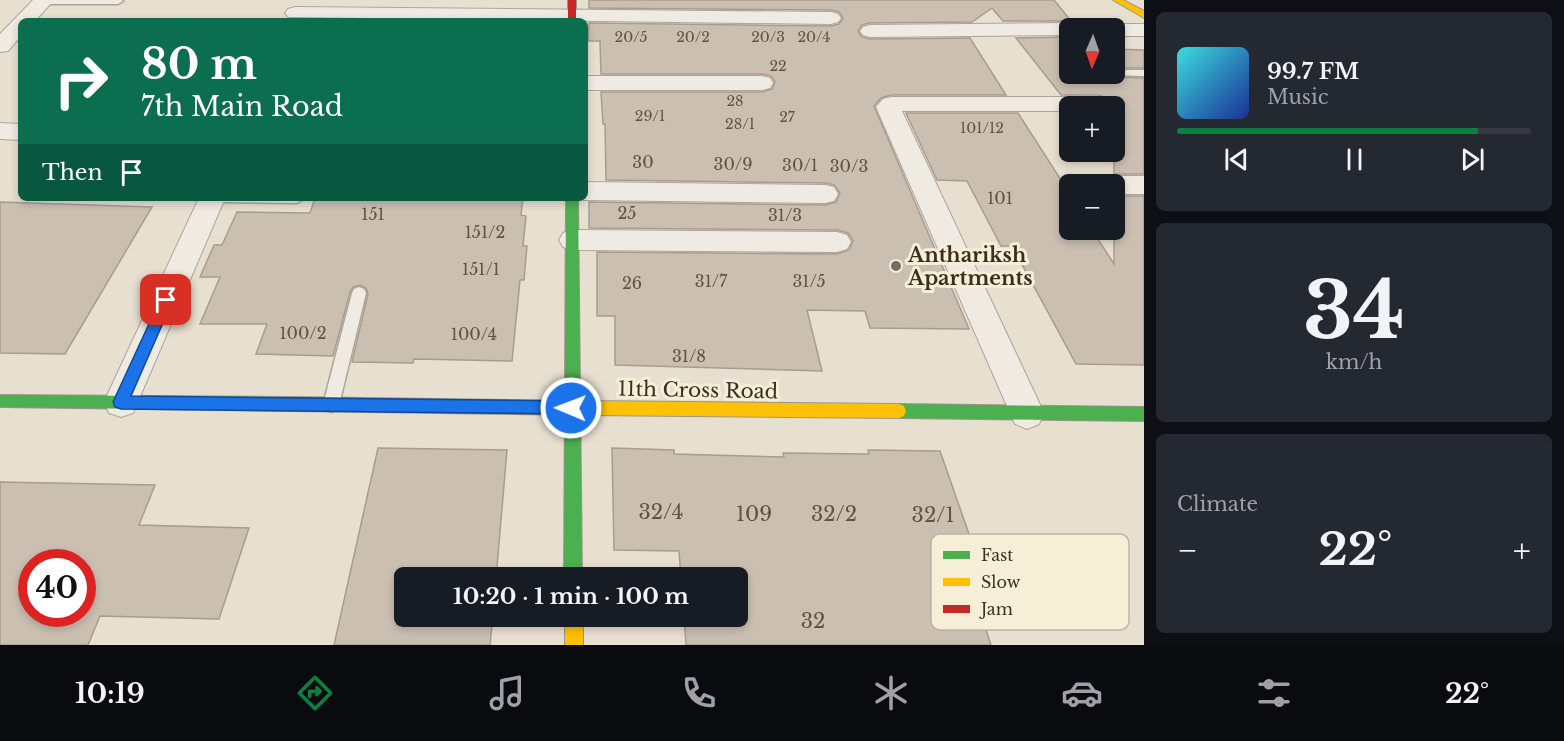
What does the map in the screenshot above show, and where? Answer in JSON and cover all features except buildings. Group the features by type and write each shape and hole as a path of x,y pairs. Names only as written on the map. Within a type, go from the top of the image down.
{"street":[{"path":"1116,0 1144,15"},
{"path":"28,18 43,1"},
{"path":"296,11 572,12 831,18"},
{"path":"870,31 1059,29"},
{"path":"1125,30 1144,30"},
{"path":"588,83 762,83"},
{"path":"1027,413 888,105 1059,104"},
{"path":"0,131 18,132"},
{"path":"1125,185 1144,185"},
{"path":"588,191 825,194"},
{"path":"121,402 211,201"},
{"path":"572,201 573,567"},
{"path":"573,240 837,242"},
{"name":"11th Cross Road","path":"0,401 1144,414"},
{"path":"574,627 574,645"}],"lane":[{"path":"43,1 118,1"},
{"path":"1125,73 1144,72"},
{"path":"331,405 359,293"}],"traffic: fast":[{"path":"572,201 573,567"},
{"path":"0,401 293,404"},
{"path":"899,411 1144,414"}],"traffic: slow":[{"path":"1117,0 1144,15"},
{"path":"585,408 899,411"},
{"path":"574,627 574,645"}],"traffic: jam":[{"path":"572,0 572,18"},
{"path":"293,404 585,408"}],"place":[{"name":"Anthariksh Apartments","path":"896,266"}],"route":[{"path":"166,300 121,402 571,408"}]}
